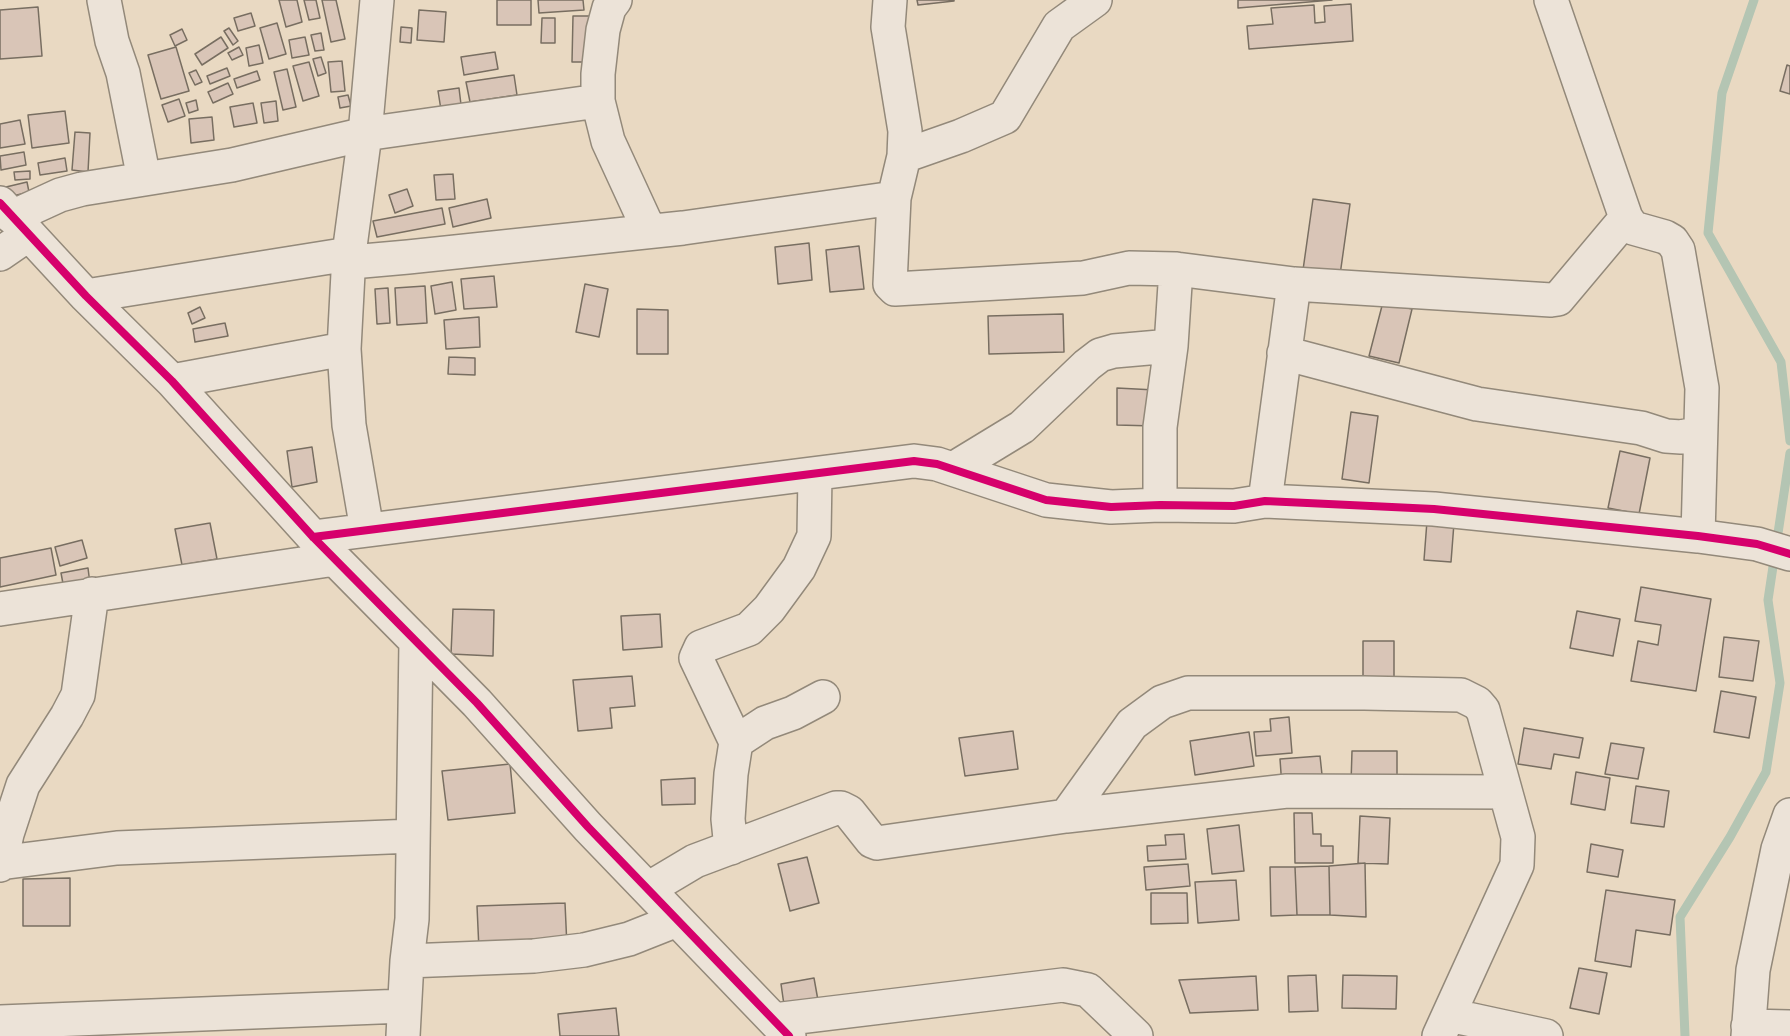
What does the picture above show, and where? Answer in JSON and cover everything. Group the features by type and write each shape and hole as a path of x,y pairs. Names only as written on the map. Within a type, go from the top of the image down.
{"street":[{"path":"104,0 112,41 123,73 144,179"},
{"path":"368,530 349,425 345,349 349,254 365,134 377,0"},
{"path":"615,0 609,8 603,30 598,74 598,101 608,141 649,230"},
{"path":"890,0 888,27 905,131 904,156 894,198 890,284 895,289 1083,278 1129,268 1176,269 1294,284 1551,300 1558,299 1626,218"},
{"path":"904,156 961,136 1005,117 1059,26 1095,0"},
{"path":"1551,0 1626,218 1633,228 1665,237 1672,241 1678,250 1702,388 1698,536"},
{"path":"0,254 14,218 42,202 82,189 232,165 365,134 598,101"},
{"path":"86,296 349,254 363,261 683,228 894,198"},
{"path":"14,218 86,296 172,381 324,548 477,703 588,827 781,1028 1063,985 1088,990 1136,1036"},
{"path":"1160,505 1160,427 1171,346 1176,269"},
{"path":"1265,501 1294,284"},
{"path":"953,470 1022,427 1100,355 1114,351 1171,346"},
{"path":"172,381 345,349"},
{"path":"1284,353 1477,404 1641,428 1666,436 1681,437 1700,433"},
{"path":"0,609 92,594 324,548 368,530 914,461 937,464 1046,500 1111,507 1234,506 1265,501 1434,509 1698,536 1757,544 1790,554"},
{"path":"731,848 728,819 736,742 696,658 701,646 749,628 769,609 800,568 814,536 815,474"},
{"path":"92,594 78,695 23,785 0,864 117,848 413,836"},
{"path":"0,1022 404,1021 412,919 416,641"},
{"path":"1066,816 1132,724 1162,702 1188,693 1461,695 1477,703 1483,710 1518,837 1516,865 1444,1025 1546,1036"},
{"path":"736,742 765,723 793,713 823,697"},
{"path":"648,889 695,861 836,808 849,812 872,842 877,843 1066,816 1287,791 1504,792"},
{"path":"1790,815 1778,849 1777,916 1753,970 1748,1031 1790,1027"},
{"path":"407,961 534,956 584,950 629,939 677,920"}],"building":[{"path":"279,0 297,0 302,22 286,27"},
{"path":"304,0 316,0 320,18 309,20"},
{"path":"322,0 336,0 345,39 331,42"},
{"path":"497,0 531,0 531,25 497,25"},
{"path":"538,0 583,0 584,10 539,13"},
{"path":"917,0 954,0 954,1 918,5"},
{"path":"1238,0 1332,0 1238,8"},
{"path":"1351,4 1353,41 1249,49 1247,26 1273,24 1271,8 1314,5 1315,23 1325,22 1324,6"},
{"path":"38,7 42,56 0,59 0,10"},
{"path":"419,10 446,12 444,42 417,40"},
{"path":"251,13 255,26 238,31 234,18"},
{"path":"573,16 589,16 589,62 572,62"},
{"path":"542,18 555,18 555,43 541,43"},
{"path":"277,23 286,54 269,59 260,28"},
{"path":"401,27 412,28 411,43 400,42"},
{"path":"229,28 238,41 233,45 224,31"},
{"path":"182,29 187,40 175,46 170,35"},
{"path":"321,33 324,50 315,51 311,35"},
{"path":"221,37 228,48 202,65 195,54"},
{"path":"305,37 309,55 292,58 289,40"},
{"path":"259,45 263,63 249,66 246,48"},
{"path":"176,47 189,91 161,99 148,55"},
{"path":"239,47 243,55 232,60 228,53"},
{"path":"495,52 498,69 464,75 461,57"},
{"path":"321,57 326,73 318,76 313,59"},
{"path":"342,61 345,91 331,92 328,62"},
{"path":"309,62 319,96 303,101 293,66"},
{"path":"1787,65 1790,66 1790,94 1780,91"},
{"path":"227,68 230,76 210,84 207,76"},
{"path":"287,69 296,107 283,110 274,72"},
{"path":"196,70 202,82 195,85 189,73"},
{"path":"257,71 260,80 237,88 234,79"},
{"path":"514,75 517,95 470,102 466,82"},
{"path":"228,83 233,94 213,103 208,92"},
{"path":"459,88 462,113 442,116 438,91"},
{"path":"348,95 351,106 340,108 338,97"},
{"path":"179,99 185,116 168,122 162,105"},
{"path":"196,100 198,110 189,113 186,103"},
{"path":"276,101 278,121 264,123 261,103"},
{"path":"253,103 257,123 234,127 230,107"},
{"path":"65,111 69,143 32,148 28,115"},
{"path":"212,117 214,140 191,143 189,119"},
{"path":"20,120 25,144 0,148 0,124"},
{"path":"75,132 90,133 88,172 72,170"},
{"path":"24,152 26,165 1,170 0,156"},
{"path":"65,158 67,171 40,175 38,163"},
{"path":"30,171 30,179 15,180 14,172"},
{"path":"453,174 455,199 436,200 434,175"},
{"path":"27,182 29,192 9,197 6,187"},
{"path":"407,189 413,206 395,213 389,195"},
{"path":"487,199 491,218 453,227 449,208"},
{"path":"1313,199 1350,204 1340,275 1303,270"},
{"path":"442,208 445,224 377,237 373,221"},
{"path":"809,243 812,280 778,284 775,247"},
{"path":"859,246 864,289 830,292 826,250"},
{"path":"494,276 497,307 464,309 461,279"},
{"path":"452,282 456,310 435,314 431,286"},
{"path":"585,284 608,289 599,337 576,332"},
{"path":"425,286 427,323 397,325 395,288"},
{"path":"388,288 390,323 377,324 375,289"},
{"path":"1383,302 1412,309 1399,363 1369,356"},
{"path":"200,307 205,318 192,324 188,313"},
{"path":"637,309 668,310 668,354 637,354"},
{"path":"1063,314 1064,352 989,354 988,316"},
{"path":"479,317 480,347 446,349 444,320"},
{"path":"225,323 228,336 195,342 193,329"},
{"path":"449,357 475,358 475,375 448,374"},
{"path":"1117,388 1155,390 1154,426 1117,425"},
{"path":"1351,412 1378,416 1369,483 1342,479"},
{"path":"312,447 317,482 292,487 287,451"},
{"path":"1620,451 1650,458 1639,514 1608,508"},
{"path":"1427,521 1454,523 1451,562 1424,560"},
{"path":"210,523 217,559 182,565 175,529"},
{"path":"82,540 87,558 60,566 55,547"},
{"path":"51,548 56,575 0,587 0,558"},
{"path":"88,568 90,584 64,589 61,573"},
{"path":"1641,587 1711,599 1696,691 1631,681 1638,641 1658,645 1661,625 1635,621"},
{"path":"453,609 494,610 493,656 451,654"},
{"path":"1577,611 1620,619 1613,656 1570,648"},
{"path":"660,614 662,647 623,650 621,616"},
{"path":"1724,637 1759,641 1753,681 1719,677"},
{"path":"1363,641 1394,641 1394,685 1363,684"},
{"path":"632,676 635,706 610,708 612,728 578,731 573,680"},
{"path":"1721,691 1756,697 1749,738 1714,732"},
{"path":"1289,717 1292,753 1256,756 1254,732 1271,731 1270,719"},
{"path":"1524,728 1583,738 1579,758 1554,754 1551,769 1518,764"},
{"path":"1013,731 1018,769 965,776 959,738"},
{"path":"1249,732 1254,766 1195,775 1190,741"},
{"path":"1611,743 1644,748 1638,779 1605,774"},
{"path":"1352,751 1397,751 1397,783 1351,783"},
{"path":"1320,756 1323,784 1282,787 1280,759"},
{"path":"510,764 515,813 448,820 442,771"},
{"path":"1576,772 1610,778 1605,810 1571,804"},
{"path":"695,778 695,804 662,805 661,780"},
{"path":"1636,786 1669,791 1664,827 1631,823"},
{"path":"1294,813 1312,813 1313,834 1321,834 1321,846 1333,846 1333,863 1295,863"},
{"path":"1360,816 1390,818 1388,864 1358,863"},
{"path":"1239,825 1244,871 1212,874 1207,829"},
{"path":"1184,834 1186,859 1148,861 1147,846 1166,845 1165,835"},
{"path":"1591,844 1623,850 1618,877 1587,872"},
{"path":"807,857 819,903 790,911 778,864"},
{"path":"1365,863 1366,917 1330,915 1329,866"},
{"path":"1188,864 1190,886 1146,890 1144,867"},
{"path":"1329,866 1330,915 1297,915 1295,867"},
{"path":"1270,867 1295,867 1297,915 1271,916"},
{"path":"70,878 70,926 23,926 23,879"},
{"path":"1236,880 1239,920 1198,923 1195,882"},
{"path":"1606,890 1675,900 1670,935 1636,930 1631,967 1595,961"},
{"path":"1151,893 1187,893 1188,923 1151,924"},
{"path":"565,903 567,947 479,950 477,906"},
{"path":"1579,968 1607,973 1599,1014 1570,1008"},
{"path":"1316,975 1318,1011 1289,1012 1288,976"},
{"path":"1343,975 1397,976 1396,1009 1342,1008"},
{"path":"1256,976 1258,1010 1190,1013 1179,980"},
{"path":"814,978 819,1006 785,1012 781,984"},
{"path":"616,1008 619,1036 560,1036 558,1014"}],"waterway":[{"path":"1754,0 1722,93 1708,233 1781,362 1790,441"},
{"path":"1685,1036 1680,917 1730,837 1766,772 1780,683 1768,600 1790,453"}],"cycle path":[{"path":"0,203 86,296 172,381 313,537 477,703 588,827 789,1036"},
{"path":"313,537 914,461 937,464 1046,500 1111,507 1234,506 1265,501 1434,509 1698,536 1757,544 1790,554"}]}
